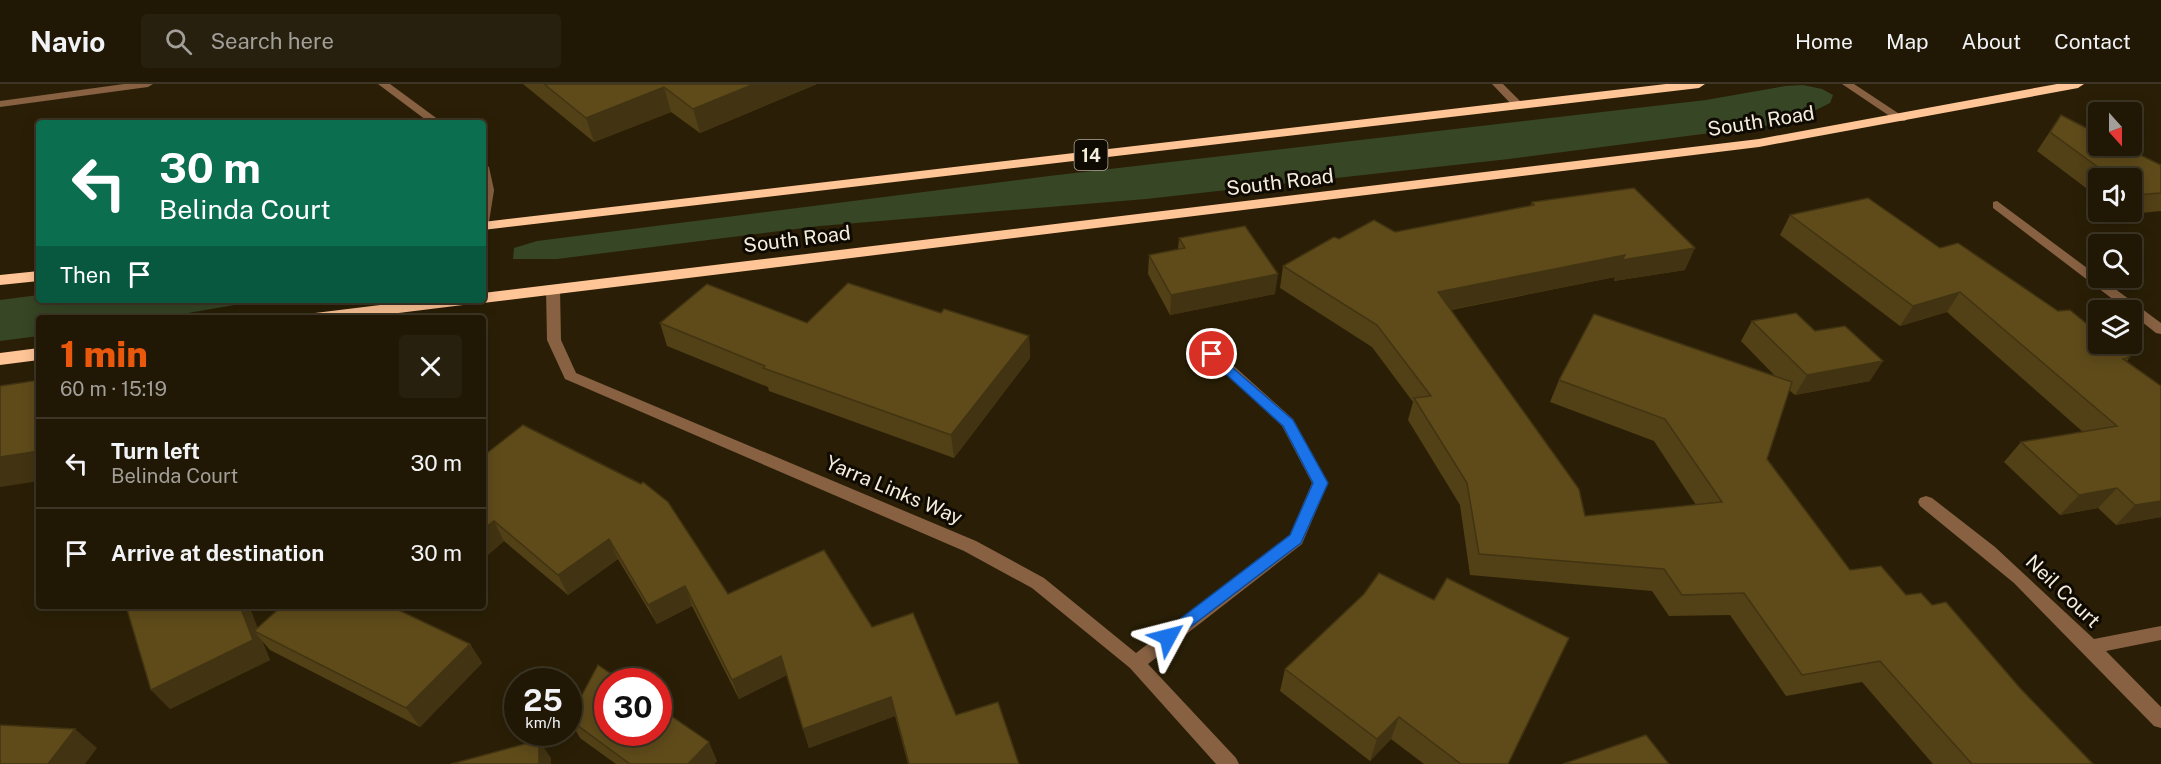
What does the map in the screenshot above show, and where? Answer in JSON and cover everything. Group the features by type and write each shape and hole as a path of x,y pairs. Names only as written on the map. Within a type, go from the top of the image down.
{"highway":[{"name":"14","path":"486,224 1699,84"},
{"name":"South Road","path":"486,298 1759,143 1901,119 2078,84"},
{"path":"0,280 36,276"},
{"path":"340,315 438,303"},
{"path":"0,359 36,354"}],"street":[{"path":"0,104 148,84"},
{"path":"383,84 433,120"},
{"path":"1497,84 1518,105"},
{"path":"1847,84 1901,119"},
{"path":"486,181 488,190 486,204"},
{"path":"1997,205 2161,330"},
{"name":"Yarra Links Way","path":"553,289 554,340 570,375 970,546 1038,583 1136,663 1229,764"},
{"path":"1136,663 1296,539 1320,483 1288,423 1212,354"},
{"name":"Neil Court","path":"1926,502 1992,552 2091,647 2161,720"},
{"path":"2091,647 2161,633"}],"green space":[{"path":"1803,85 1822,89 1833,95 1830,103 1808,114 1765,126 1509,159 1146,199 820,226 557,259 513,259 514,248 537,241 1049,176 1706,100"},
{"path":"36,295 36,303 246,303 176,315 36,315 36,336 0,341 0,300"}],"building":[{"path":"544,84 754,84 693,109 664,87 586,118"},
{"path":"2061,115 2088,129 2088,156 2142,156 2161,165 2161,193 2142,195 2142,168 2099,168 2050,132"},
{"path":"1634,188 1695,248 1622,260 1625,255 1438,292 1579,489 1585,516 1722,502 1665,419 1559,380 1594,314 1792,382 1767,459 1850,570 1881,566 1906,595 1921,593 1932,605 1946,602 2020,688 2093,764 1972,764 1880,661 1802,675 1744,593 1682,595 1664,569 1479,554 1467,483 1414,398 1431,396 1377,325 1283,266 1334,237 1339,239 1374,220 1395,232 1534,205 1532,202"},
{"path":"1868,198 1940,248 1958,243 2058,311 2070,310 2088,325 2088,354 2126,354 2130,357 2123,359 2161,386 2161,501 2135,505 2117,488 2079,495 2021,442 2117,426 1960,292 1913,306 1790,215"},
{"path":"1245,226 1278,274 1171,295 1149,255 1185,248 1179,238"},
{"path":"848,283 941,313 944,309 1029,336 951,435 763,368 765,366 660,323 707,284 807,323"},
{"path":"1796,313 1815,331 1845,326 1883,361 1807,375 1752,321"},
{"path":"36,380 36,451 0,457 0,386"},
{"path":"523,425 641,484 643,482 668,502 728,594 824,550 872,627 913,613 956,715 998,702 1019,764 909,764 891,697 803,729 781,656 732,680 685,586 648,605 609,539 558,575 494,521 486,527 486,454"},
{"path":"1379,573 1434,600 1447,578 1569,638 1508,764 1461,764 1399,717 1377,739 1285,669 1364,594"},
{"path":"127,609 241,609 253,640 151,690"},
{"path":"279,609 396,609 470,644 406,708 254,631"},
{"path":"594,672 594,737 582,729 582,695"},
{"path":"672,717 709,742 688,764 630,764 606,746 672,746"},
{"path":"0,725 75,729 48,764 0,764"},
{"path":"1646,735 1669,764 1563,764"},
{"path":"517,746 539,746 539,764 451,764"}],"route":[{"path":"1168,637 1296,539 1320,483 1288,423 1212,354"}]}
